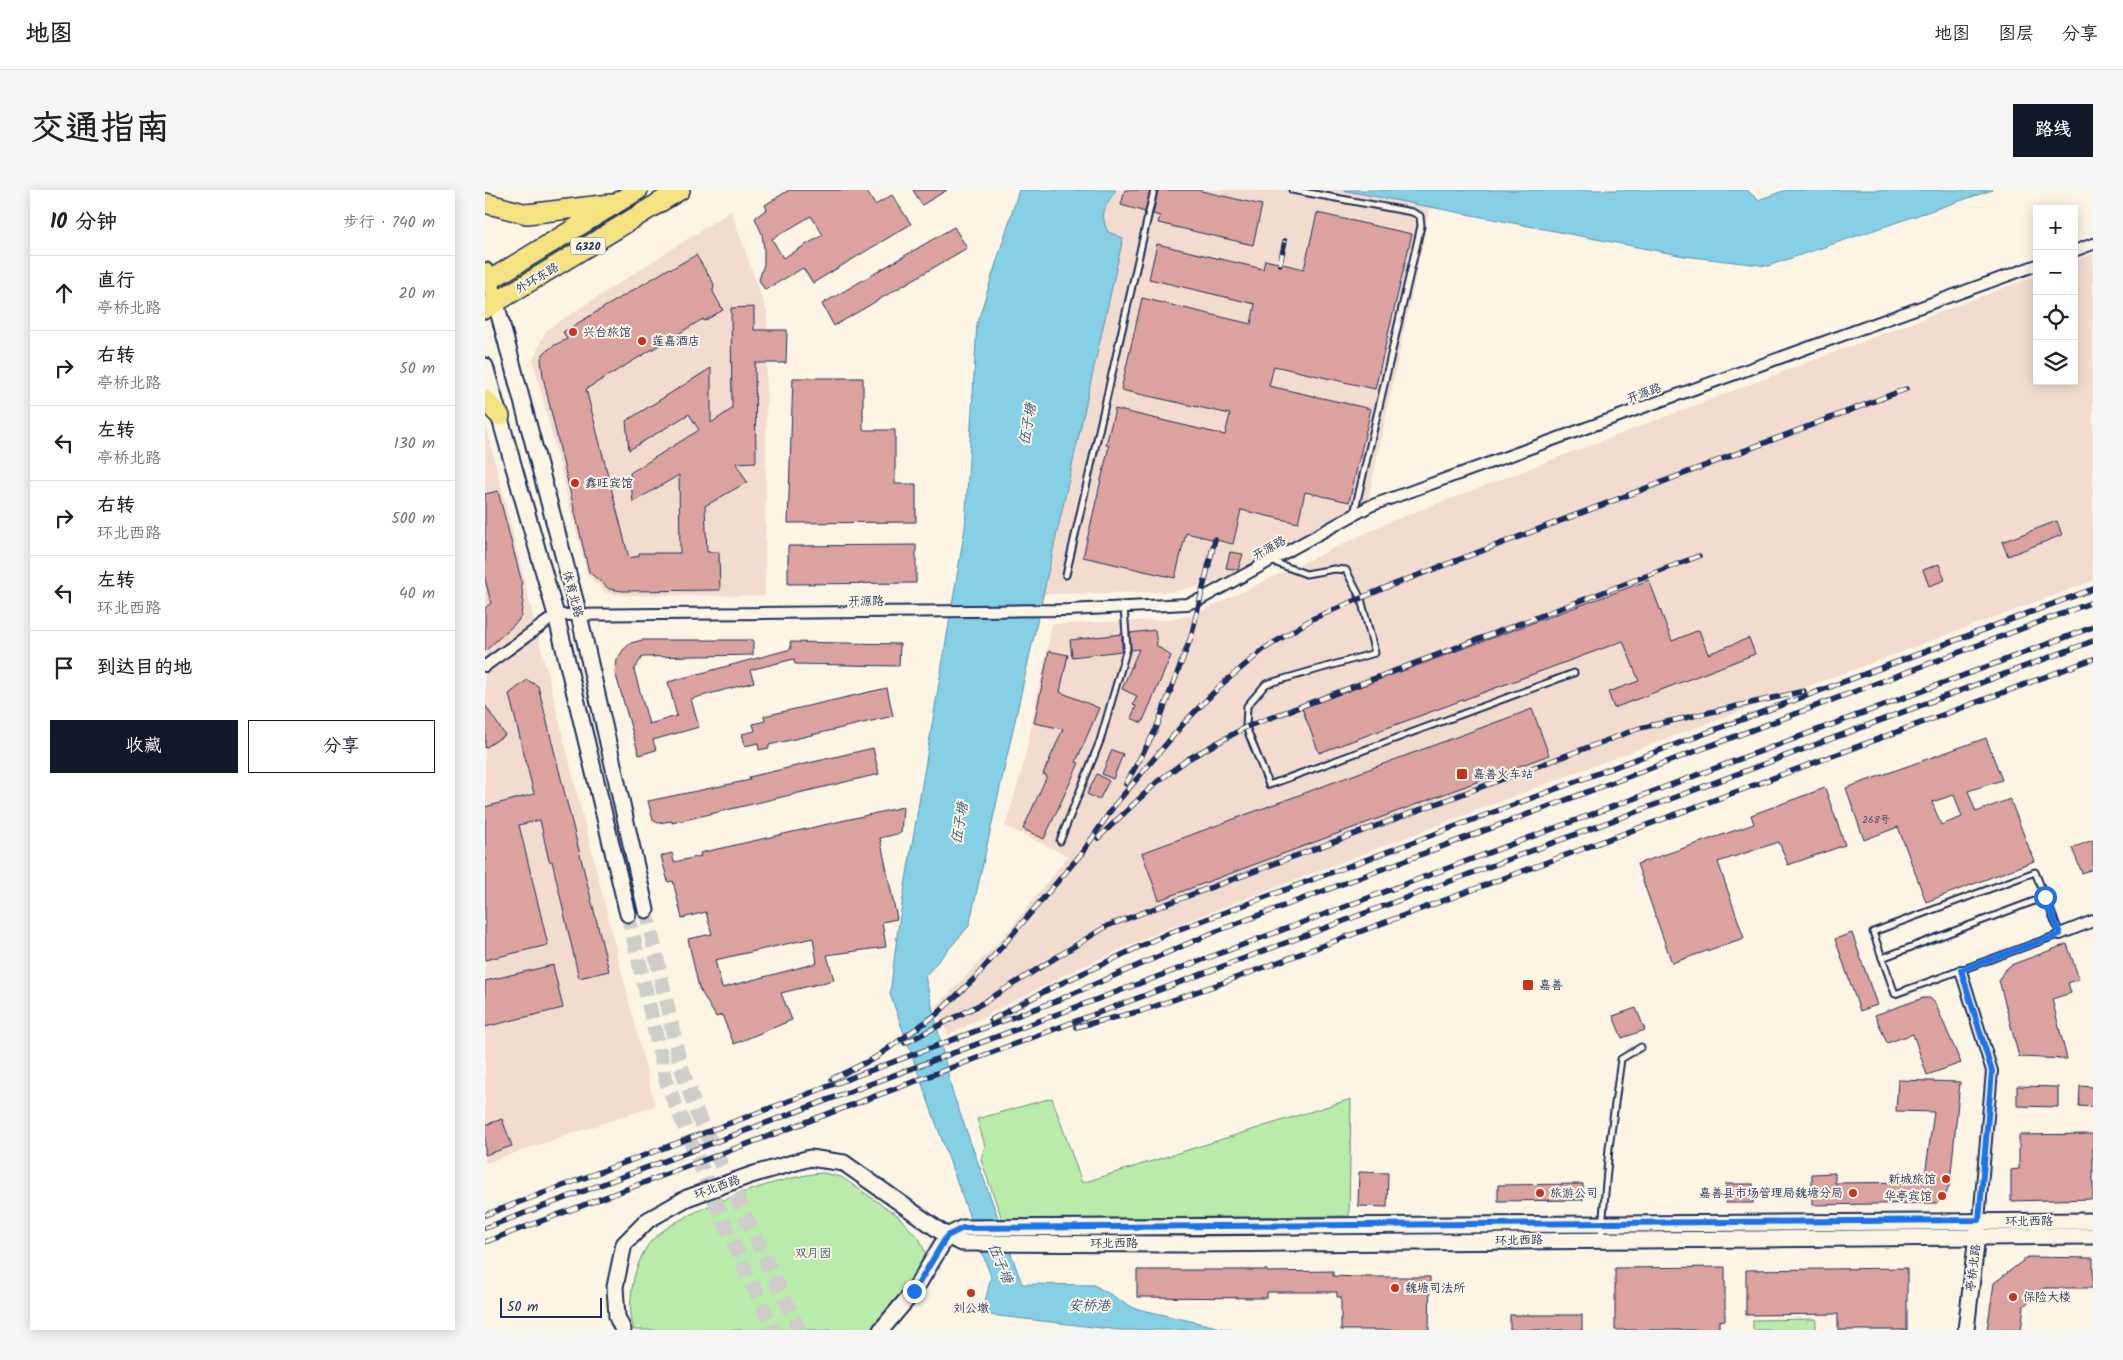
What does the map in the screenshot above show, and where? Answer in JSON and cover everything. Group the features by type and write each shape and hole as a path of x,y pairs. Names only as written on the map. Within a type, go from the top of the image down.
{"highway":[{"name":"外环东路","path":"486,279 638,190"},
{"name":"外环东路","path":"490,306 680,190"},
{"path":"485,203 527,214 616,204"},
{"path":"485,400 500,416"}],"main road":[{"name":"体育北路","path":"486,279 490,306"}],"street":[{"path":"2077,250 2093,244"},
{"name":"开源路","path":"557,615 914,613 1069,610 1187,604 1199,600 1370,506 2033,266"},
{"name":"体育北路","path":"490,306 579,615 646,910"},
{"name":"体育北路","path":"485,366 557,615 628,914"},
{"path":"485,666 557,615"},
{"path":"2060,934 2093,921"},
{"name":"亭桥北路","path":"1961,970 1992,1071 1979,1220 1966,1330"},
{"name":"环北西路","path":"623,1330 617,1317 615,1287 624,1244 649,1220 687,1198 768,1170 810,1158 844,1163 947,1236 1017,1227 1979,1220 2093,1221"},
{"name":"环北西路","path":"963,1235 1019,1243 1183,1244 2093,1236"},
{"path":"881,1330 914,1291 947,1236"}],"lane":[{"path":"1066,575 1154,190"},
{"path":"1292,190 1412,212 1420,216 1421,226 1354,514"},
{"path":"1271,561 1305,574 1334,569 1346,570 1361,599 1375,653 1266,684 1247,706 1245,727 1269,785 1574,673"},
{"path":"1059,841 1099,741 1120,674 1127,648 1123,607"},
{"path":"2035,872 2060,934 1895,994 1873,932 2035,872"},
{"path":"1882,958 2045,897"},
{"path":"1601,1239 1601,1223 1621,1059 1641,1047"}],"shaded area":[{"path":"1116,190 1342,190 1430,207 1368,501 1223,580 1171,592 1044,594 1123,238 1108,232 1102,221 1103,212"},
{"path":"731,211 767,312 765,596 619,595 606,593 587,574 533,360 546,330"},
{"path":"2093,254 2093,581 1625,754 1166,929 1071,972 948,1035 937,1006 1006,934 1068,856 1005,826 1023,767 1052,624 1163,620 1193,615 1389,522 2033,277 2033,385 2078,385 2078,260"},
{"path":"485,422 655,1106 485,1163"}],"green space":[{"path":"1052,1098 1082,1183 1351,1099 1349,1216 1002,1219 981,1160 985,1146 977,1119"},
{"name":"双月园","path":"823,1173 841,1177 897,1215 920,1240 927,1257 909,1290 874,1330 634,1330 631,1309 632,1286 643,1254 648,1245 660,1233 703,1209 756,1188 805,1175"},
{"path":"1816,1319 1816,1330 1753,1330 1753,1320"}],"water":[{"path":"1019,190 1116,190 1106,206 1104,220 1108,232 1123,238 969,926 925,976 952,1091 1022,1284 1094,1285 1134,1308 1230,1330 1119,1330 982,1314 991,1277 890,994 898,928 965,528 977,324"},
{"path":"1342,190 1747,190 1758,200 1786,190 1992,190 1768,266 1684,256"}],"building":[{"path":"789,190 866,190 875,205 892,195 911,224 813,283 803,268 765,290 759,280 764,264 762,234 755,218 767,209 765,205","holes":["811,216 823,235 783,258 772,239"]},
{"path":"913,190 947,190 922,205"},
{"path":"1125,190 1150,190 1145,212 1121,205"},
{"path":"1158,190 1197,190 1262,205 1253,245 1158,223 1160,216 1153,214"},
{"path":"1317,213 1412,234 1375,389 1274,366 1269,386 1371,409 1349,502 1305,492 1298,523 1241,510 1233,544 1186,533 1175,578 1083,557 1109,446 1106,445 1115,409 1225,435 1230,414 1121,390 1142,298 1251,324 1255,304 1149,279 1157,244 1263,269 1265,260 1304,269"},
{"path":"954,227 967,248 834,326 822,304"},
{"path":"696,255 714,284 713,292 723,310 704,321 703,319 586,389 629,558 639,556 639,553 680,553 679,475 633,502 630,473 699,430 689,414 629,450 626,421 711,368 711,423 732,409 731,308 754,307 754,330 787,330 786,363 755,363 756,462 736,463 747,482 705,506 707,552 719,552 720,590 623,591 609,589 589,572 543,377 541,359 544,353 553,346 567,339 563,332 670,268"},
{"path":"793,378 863,378 863,430 895,430 895,484 916,484 916,522 788,523"},
{"path":"498,491 521,579 523,601 521,616 518,621 485,651 485,608 491,603 485,579 485,494"},
{"path":"2057,521 2062,535 2008,556 2002,542"},
{"path":"916,545 916,583 788,584 788,546"},
{"path":"1230,552 1243,554 1238,570 1226,568"},
{"path":"1939,564 1945,580 1929,586 1923,570"},
{"path":"1649,580 1672,641 1699,630 1708,654 1749,638 1755,654 1614,708 1608,692 1639,681 1623,641 1319,753 1302,708"},
{"path":"1155,630 1157,646 1171,656 1142,723 1131,718 1136,706 1133,705 1137,696 1122,689 1139,649 1131,650 1130,633"},
{"path":"1122,634 1122,651 1072,657 1070,640"},
{"path":"642,640 753,640 753,655 642,657 634,670 649,724 677,716 668,682 791,649 790,642 900,644 899,666 795,664 794,659 750,670 754,682 691,699 699,727 653,740 656,750 639,755 615,672 617,660 623,650 631,643"},
{"path":"1049,651 1068,655 1060,692 1099,708 1076,762 1079,763 1044,839 1023,829 1047,776 1043,774 1063,729 1034,723"},
{"path":"527,680 538,686 609,971 579,978 552,861 549,861 540,820 519,825 548,945 485,960 485,807 534,794 509,694"},
{"path":"887,688 893,716 769,745 769,748 759,750 758,743 745,746 742,734 755,731 753,724 765,721 764,716"},
{"path":"485,705 505,735 485,748"},
{"path":"1532,709 1549,755 1159,900 1142,853"},
{"path":"1986,738 2002,780 1968,791 1976,812 2010,799 2034,861 1926,902 1898,827 1864,840 1846,788","holes":["1954,795 1962,817 1941,825 1932,802"]},
{"path":"873,748 879,774 672,823 672,821 658,823 653,820 648,801 750,780 749,777"},
{"path":"1112,750 1123,754 1113,779 1102,774"},
{"path":"1097,774 1109,781 1099,800 1087,794"},
{"path":"1825,788 1845,845 1788,865 1779,842 1718,862 1744,938 1672,963 1637,864 1754,824 1751,815"},
{"path":"903,807 901,833 880,838 897,919 882,922 886,947 827,955 834,980 781,993 792,1020 734,1044 722,1015 716,1017 699,988 688,939 712,934 706,912 682,918 673,881 668,882 661,856 672,853 674,862 701,856 700,853","holes":["813,938 817,963 722,988 715,960"]},
{"path":"2093,840 2093,869 2082,873 2072,848"},
{"path":"1852,933 1877,1005 1860,1011 1835,939"},
{"path":"2067,944 2079,979 2068,983 2071,993 2052,999 2067,1059 2019,1057 1999,980 2004,971 2011,965"},
{"path":"553,965 563,1008 485,1027 485,981"},
{"path":"1923,998 1930,998 1935,1003 1961,1063 1927,1075 1913,1034 1887,1043 1875,1015"},
{"path":"1636,1008 1645,1030 1622,1038 1613,1016"},
{"path":"1898,1080 1960,1082 1950,1183 1945,1197 1937,1203 1812,1205 1812,1174 1835,1173 1835,1183 1924,1182 1934,1112 1896,1111"},
{"path":"2017,1086 2058,1087 2058,1107 2017,1106"},
{"path":"2080,1086 2093,1087 2093,1107 2079,1106"},
{"path":"502,1119 512,1146 485,1155 485,1125"},
{"path":"2093,1134 2093,1199 2011,1201 2011,1170 2019,1169 2019,1135"},
{"path":"1359,1172 1388,1173 1387,1207 1358,1206"},
{"name":"旅游公司","path":"1583,1184 1583,1200 1498,1201 1498,1185"},
{"path":"1726,1184 1753,1184 1753,1203 1726,1203"},
{"name":"保险大楼","path":"2028,1257 2093,1258 2093,1288 2044,1288 2024,1306 2021,1330 1987,1330 1994,1283"},
{"path":"1725,1267 1725,1320 1719,1321 1719,1330 1615,1330 1615,1268"},
{"path":"1907,1268 1907,1330 1838,1330 1838,1314 1746,1315 1746,1270"},
{"path":"1137,1270 1333,1271 1333,1276 1430,1277 1429,1330 1341,1330 1341,1297 1337,1297 1337,1292 1267,1292 1267,1298 1137,1297"},
{"path":"1510,1315 1582,1315 1582,1330 1510,1330"}],"tunnel":[{"path":"646,910 679,1060 696,1111 799,1330"},
{"path":"628,914 667,1084 725,1225 773,1330"}],"railway":[{"path":"1280,264 1285,241"},
{"path":"872,1060 937,1014 975,978 1082,853 1114,806 1184,723 1221,685 1264,649 1312,619 1387,587 1906,389"},
{"path":"1126,784 1156,729 1191,637 1215,539"},
{"path":"1098,838 1157,782 1188,759 1246,727 1699,556"},
{"path":"991,1020 1051,988 1169,933 2093,589"},
{"path":"485,1215 1056,1001 1217,931 2093,602"},
{"path":"485,1228 2093,627"},
{"path":"485,1242 2093,641"},
{"path":"1076,1027 1141,1011 1222,983 2093,659"},
{"path":"905,1043 981,1004 1107,926 1640,728 1804,691"},
{"path":"832,1079 877,1057"}],"place":[{"name":"兴台旅馆","path":"573,332"},
{"name":"莲嘉酒店","path":"642,341"},
{"name":"鑫旺宾馆","path":"575,483"},
{"name":"嘉善火车站","path":"1462,774"},
{"name":"嘉善","path":"1528,985"},
{"name":"新城旅馆","path":"1946,1179"},
{"name":"旅游公司","path":"1540,1193"},
{"name":"嘉善县市场管理局魏塘分局","path":"1853,1193"},
{"name":"华亭宾馆","path":"1942,1196"},
{"name":"魏塘司法所","path":"1395,1288"},
{"name":"刘公墩","path":"971,1293"},
{"name":"保险大楼","path":"2013,1297"}],"route":[{"path":"914,1291 947,1236 963,1228 1979,1220 1992,1071 1961,970 2060,934 2045,897"}],"water label":[{"name":"伍子塘","path":"1027,424"},
{"name":"伍子塘","path":"959,823"},
{"name":"伍子塘","path":"1001,1263"},
{"name":"安桥港","path":"1089,1305"}]}
